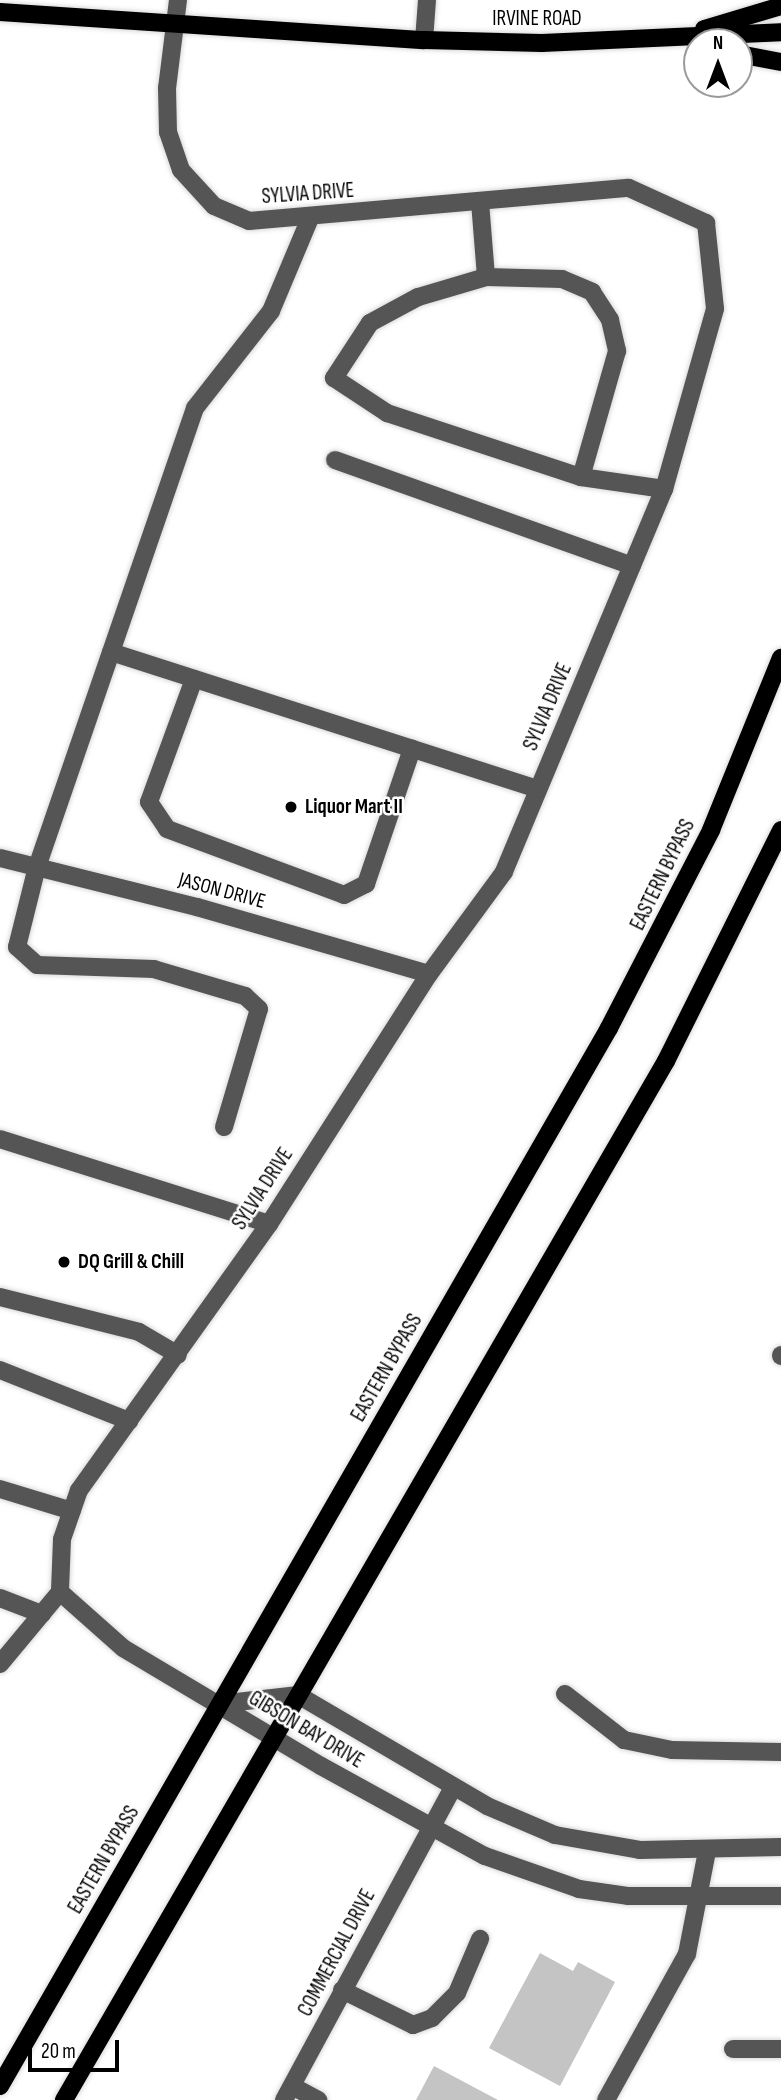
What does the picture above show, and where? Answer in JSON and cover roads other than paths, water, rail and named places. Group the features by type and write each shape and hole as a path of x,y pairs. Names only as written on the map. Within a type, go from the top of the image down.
{"main road":[{"path":"670,39 781,6"},
{"name":"IRVINE ROAD","path":"0,12 424,40 670,39 781,32"},
{"path":"670,39 683,42"},
{"path":"753,57 781,62"},
{"name":"EASTERN BYPASS","path":"0,2086 609,1028 705,841 781,658"},
{"path":"64,2100 666,1061 781,830"}],"street":[{"name":"SYLVIA DRIVE","path":"60,1592 62,1539 79,1490 269,1224 429,974 504,872 664,489 715,309 706,223 629,188 310,218 249,221 214,206 181,170 168,132 167,88 178,0"},
{"path":"424,40 428,0"},
{"path":"480,202 486,277"},
{"path":"225,1127 259,1009 245,996 154,969 37,965 17,947 37,867 195,408 271,311 310,218"},
{"path":"581,477 617,351 610,320 592,292 562,279 486,277 418,297 370,323 334,378 387,413 581,477 664,489"},
{"path":"335,460 632,566"},
{"path":"111,652 538,789"},
{"path":"194,679 149,802 167,829 344,895 366,884 412,749"},
{"name":"JASON DRIVE","path":"0,858 198,907 429,974"},
{"path":"0,1139 269,1224"},
{"path":"0,1297 139,1332 178,1355"},
{"path":"0,1370 129,1421"},
{"path":"0,1489 72,1511"},
{"path":"0,1664 60,1592 122,1648 219,1704"},
{"path":"0,1598 42,1615"},
{"path":"565,1694 624,1740 672,1751 781,1752"},
{"name":"GIBSON BAY DRIVE","path":"219,1704 298,1695 453,1787 555,1835 640,1850 707,1852 781,1847"},
{"name":"GIBSON BAY DRIVE","path":"219,1704 430,1828 485,1856 579,1889 701,1899 781,1896"},
{"name":"COMMERCIAL DRIVE","path":"288,2093 453,1787"},
{"path":"606,2100 687,1954 701,1899 707,1852"},
{"path":"342,1990 413,2025 432,2018 457,1993 480,1939"},
{"path":"733,2049 781,2049"},
{"path":"288,2093 318,2100"}],"place":[{"name":"Liquor Mart II","path":"291,807"},
{"name":"DQ Grill & Chill","path":"64,1262"}]}
